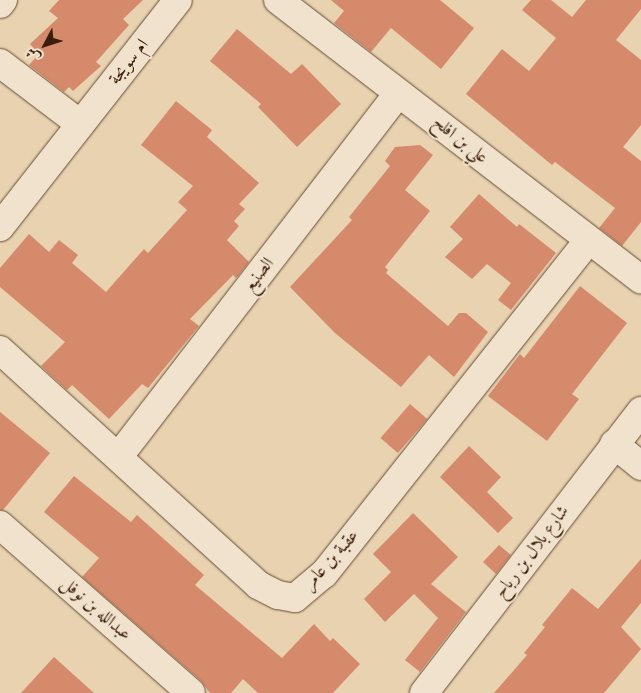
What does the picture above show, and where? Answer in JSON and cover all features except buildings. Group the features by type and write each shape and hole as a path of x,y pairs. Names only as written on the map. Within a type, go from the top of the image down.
{"street":[{"path":"0,4 3,0"},
{"name":"ام سويجة","path":"0,227 178,0"},
{"name":"علي بن افلح","path":"278,0 641,280"},
{"path":"0,63 80,124"},
{"name":"الصنيع","path":"119,456 399,93"},
{"name":"عقبة بن عامر","path":"0,350 119,456 258,585 278,595 294,598 324,574 589,240"},
{"name":"شارع بلال بن رباح","path":"424,693 641,411"},
{"path":"614,444 641,466"},
{"name":"عبدالله بن نوفل","path":"0,525 191,693"}]}
